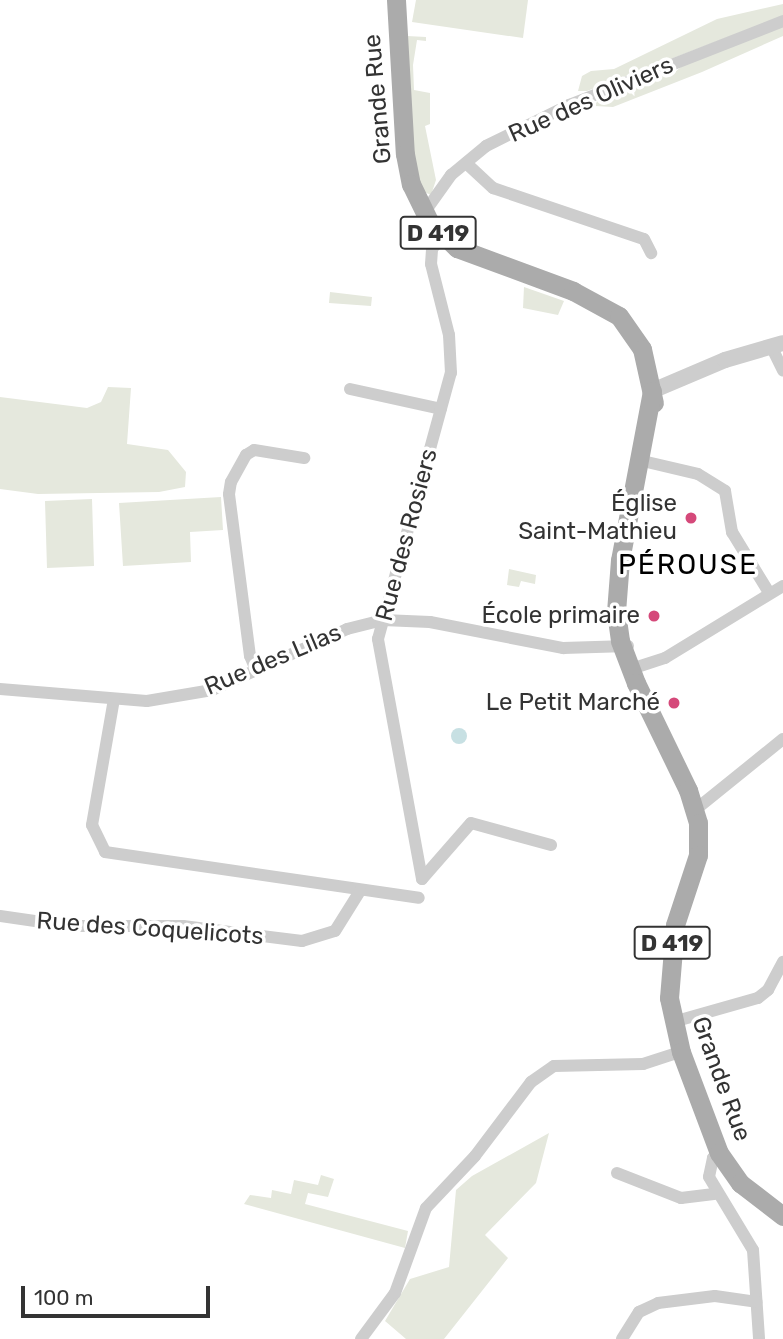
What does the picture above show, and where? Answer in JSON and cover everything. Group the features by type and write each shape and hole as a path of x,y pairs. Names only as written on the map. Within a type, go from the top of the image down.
{"main road":[{"name":"Grande Rue","path":"396,0 405,154 424,213 442,237 489,262 595,300 619,316 642,349 652,391 620,560 616,612 627,653 695,810 698,855 675,925 668,970 673,1022 681,1052 719,1153 740,1183 780,1211"},
{"path":"627,653 629,564 655,407 652,391"}],"street":[{"name":"Rue des Oliviers","path":"424,213 451,175 486,146 569,105 783,21"},
{"path":"466,163 493,188 644,239 651,253"},
{"name":"Rue des Rosiers","path":"442,237 430,257 449,335 451,373 394,595 383,620 380,649 422,879 471,823 551,845"},
{"path":"652,391 726,360 777,346 783,371"},
{"path":"350,389 441,410"},
{"path":"256,670 247,629 229,494 246,455 254,450 304,458"},
{"path":"647,462 708,479 725,491 732,518 732,532 778,590"},
{"name":"Rue des Lilas","path":"0,689 147,701 212,690 346,629 383,620 430,622 563,648 665,658 778,590"},
{"path":"114,699 92,825 105,852 419,898"},
{"path":"695,810 783,739"},
{"name":"Rue des Coquelicots","path":"0,916 68,926 183,926 302,941 335,931 359,891"},
{"path":"673,1022 758,998 768,990 783,962"},
{"path":"361,1339 395,1293 426,1208 475,1156 531,1082 554,1066 643,1064 681,1052"},
{"path":"719,1153 708,1171 716,1194 740,1222 753,1250 758,1339"},
{"path":"617,1173 681,1198 716,1194"},
{"path":"622,1339 639,1312 657,1303 715,1296 757,1302"}],"shaded area":[{"path":"416,0 528,0 523,38 412,22"},
{"path":"783,4 783,16 587,91 578,91 582,76 591,71 614,69 717,19"},
{"path":"783,25 783,36 702,72 613,107 595,106 598,99 619,94 648,77 675,72 688,61"},
{"path":"407,36 426,37 426,41 417,40 413,65 414,90 430,93 430,124 425,126 436,180 431,195 422,191 412,161"},
{"path":"524,287 564,301 558,315 523,308"},
{"path":"330,292 372,297 371,306 329,303"},
{"path":"108,387 131,388 127,444 168,450 186,472 185,487 159,492 38,494 0,489 0,397 87,408 101,402"},
{"path":"221,497 223,530 190,532 191,562 123,566 119,503"},
{"path":"92,499 94,566 47,568 45,501"},
{"path":"509,569 536,575 535,584 521,581 519,587 507,585"},
{"path":"549,1133 536,1183 485,1235 508,1258 444,1339 406,1339 385,1321 410,1279 449,1267 456,1190 472,1176"},
{"path":"321,1175 334,1179 328,1197 308,1193 305,1204 408,1231 405,1248 244,1204 250,1195 271,1198 272,1190 291,1194 294,1180 318,1185"}],"water":[{"path":"459,728 465,730 465,742 459,744 453,742 451,736 453,730"}],"place":[{"name":"Église Saint-Mathieu","path":"691,518"},
{"name":"École primaire","path":"654,616"},
{"name":"Le Petit Marché","path":"674,703"}],"district":[{"name":"PÉROUSE","path":"688,565"}]}
